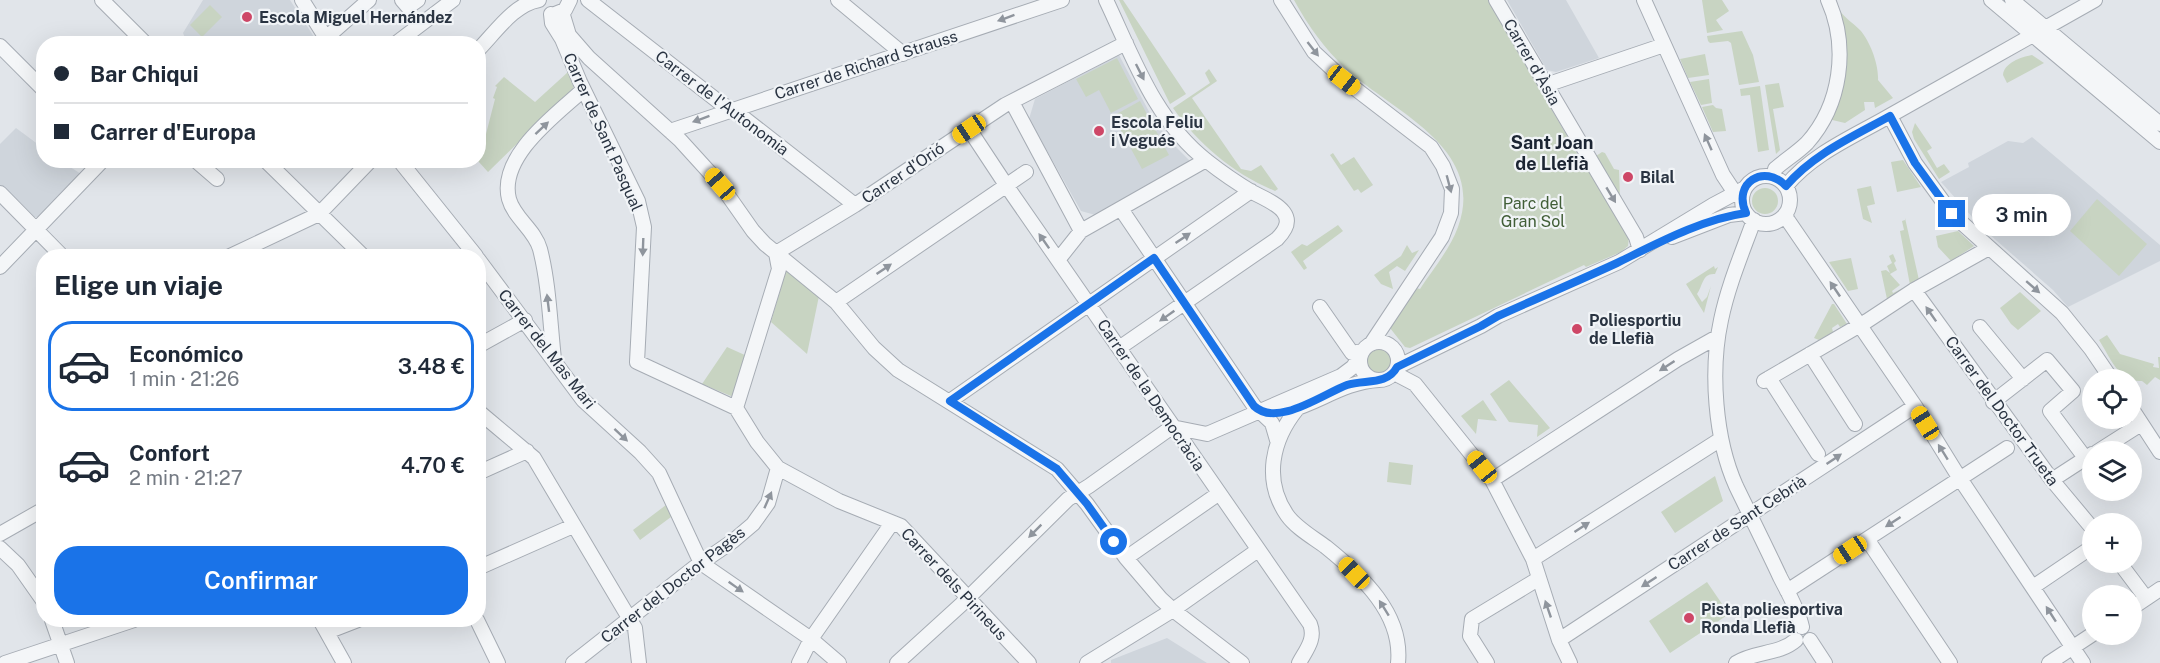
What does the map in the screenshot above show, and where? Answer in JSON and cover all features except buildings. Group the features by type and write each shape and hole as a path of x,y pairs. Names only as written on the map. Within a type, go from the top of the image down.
{"street":[{"path":"102,0 138,36"},
{"path":"302,0 325,36"},
{"path":"328,36 369,0"},
{"path":"402,0 408,7 418,0"},
{"path":"406,36 453,0"},
{"path":"486,42 517,11 531,2 539,0 543,9 561,8 569,35 590,58 670,131 720,184 753,231 836,302 874,348 898,370 1057,469 1079,493 1126,558 1173,610 1242,663"},
{"name":"Carrer de l'Autonomia","path":"588,0 855,205"},
{"path":"838,0 903,54"},
{"name":"Carrer de Richard Strauss","path":"670,131 1062,0"},
{"path":"1106,0 1125,43 1163,115 1183,140 1206,160 1251,191 1274,202 1286,215 1285,228 1281,236 1119,348"},
{"path":"897,663 1068,499 1172,427 1207,434 1341,376 1353,367 1442,237 1451,213 1452,189 1443,166 1431,147 1344,80 1314,52 1281,0"},
{"name":"Carrer d'Àsia","path":"1496,0 1636,237 1640,250"},
{"path":"1644,0 1723,175 1740,191 1750,217 1718,337 1716,396 1721,439 1735,483 1803,627 1810,631 1812,636 1803,644 1796,640"},
{"path":"1774,177 1775,169 1801,148 1819,128 1833,98 1840,62 1839,39 1834,13 1828,0"},
{"path":"1991,0 2039,32 2160,124"},
{"path":"2012,0 2039,32 2160,142"},
{"path":"1786,186 1818,157 2095,0"},
{"name":"Carrer de Sant Pasqual","path":"561,8 552,23 562,39 638,201 644,227 637,362 736,408"},
{"path":"562,39 583,56 590,58"},
{"name":"Carrer d'Orió","path":"776,253 855,205 1005,105 1125,43"},
{"path":"1546,85 1664,45"},
{"path":"0,46 36,82"},
{"path":"554,361 540,247 509,198 509,179 515,162 527,142 584,90"},
{"path":"1012,102 1081,231"},
{"path":"1890,116 1915,163 1952,214 2062,313 2105,369"},
{"name":"Carrer de la Democràcia","path":"969,129 1313,631 1312,638 1299,663"},
{"path":"1058,260 1081,231 1206,160"},
{"path":"0,267 96,168"},
{"path":"204,168 217,179"},
{"path":"273,168 356,249"},
{"path":"245,249 319,214 364,168"},
{"name":"Carrer del Mas Mari","path":"405,168 470,249"},
{"path":"836,302 1026,172"},
{"path":"1259,411 1277,414 1297,409 1346,386 1390,377 1396,370 1498,316 1619,262 1740,191 1758,177 1774,177 1786,186 1790,200 1787,219 1915,406 2083,663"},
{"path":"950,401 1251,191"},
{"path":"0,193 55,249"},
{"path":"1121,209 1259,411 1272,423 1277,440"},
{"path":"1640,250 1729,215 1750,217 1767,224 1786,214"},
{"path":"1818,454 1767,380 1914,290 1989,248"},
{"path":"736,408 779,268 776,253"},
{"name":"Carrer del Mas Mari","path":"486,270 583,400 640,452 658,473 701,563 811,639 838,663"},
{"name":"Carrer del Doctor Trueta","path":"1914,290 1994,402 2082,516"},
{"path":"1320,307 1352,353 1384,343 1394,350 1410,351 1479,320 1498,316"},
{"path":"486,342 525,320"},
{"path":"1980,327 2023,379"},
{"path":"1492,480 1678,358 1718,337"},
{"path":"1365,350 1361,367 1373,379 1379,380"},
{"path":"1394,350 1398,360 1396,370"},
{"path":"1810,354 1855,424"},
{"path":"1994,402 2047,360 2073,391 2050,411 2082,445"},
{"path":"1412,361 1415,384"},
{"path":"1396,370 1415,384 1492,480 1533,559 1559,640 1570,663"},
{"name":"Carrer de Sant Cebrià","path":"1559,640 1915,406"},
{"name":"Carrer dels Pirineus","path":"736,408 757,442 778,468 839,501 901,526 1029,663"},
{"path":"1297,409 1286,422 1277,440 1273,471 1276,494 1288,516 1345,564 1386,609 1399,646 1398,663"},
{"path":"486,418 534,458 635,628 639,663"},
{"path":"2142,425 2160,452"},
{"path":"2114,441 2133,429"},
{"path":"1533,559 1721,439"},
{"path":"1787,591 2007,448"},
{"path":"486,469 527,451"},
{"path":"2052,480 2082,461"},
{"name":"Carrer del Doctor Pagès","path":"573,663 753,524 768,504 778,468"},
{"path":"1126,558 1218,494"},
{"path":"0,534 36,514"},
{"path":"799,663 811,639 892,523"},
{"path":"486,564 573,526"},
{"path":"1867,539 1950,663"},
{"path":"0,548 18,566 36,591"},
{"path":"1087,663 1173,610 1258,550"},
{"path":"2034,587 2082,555"},
{"path":"2127,573 2146,598"},
{"path":"1487,663 1470,636 1472,620 1538,579"},
{"path":"2142,601 2160,589"},
{"path":"54,627 67,663"},
{"path":"5,663 113,627"},
{"path":"324,627 344,663"},
{"path":"327,632 340,627"},
{"path":"480,627 498,663"},
{"path":"1796,640 1795,632 1803,627"},
{"path":"1736,663 1757,654 1785,648 1796,640"},
{"path":"1810,640 1825,663"},
{"path":"2049,663 2082,642"}],"shaded area":[{"name":"Escola Miguel Hernández","path":"203,0 290,0 313,36 184,36 183,33"},
{"path":"1507,0 1566,0 1599,58 1556,72 1547,70"},
{"name":"Escola Feliu i Vegués","path":"1119,55 1154,121 1191,162 1099,216 1081,211 1029,119 1035,99"},
{"path":"16,128 36,143 36,168 72,168 81,174 39,217 32,217 0,185 0,144"},
{"path":"2032,137 2160,245 2160,261 2068,307 2053,290 1981,227 1941,182 1969,167 1968,163 2008,141 2023,143"},
{"path":"1167,638 1207,663 1111,663 1111,660"}],"green space":[{"path":"1119,0 1123,0 1186,94 1170,104"},
{"name":"Parc del Gran Sol","path":"1294,0 1488,0 1584,165 1587,164 1629,237 1628,246 1621,252 1586,267 1584,265 1410,348 1405,347 1390,328 1416,288 1420,289 1455,235 1463,199 1459,175 1447,153 1430,134 1365,85 1338,61 1317,37"},
{"path":"1702,0 1722,0 1729,11 1716,20 1723,30 1707,33"},
{"path":"210,5 222,17 203,36 190,25"},
{"path":"1839,10 1867,40 1875,60 1878,80 1893,98 1875,108 1874,102 1864,102 1865,110 1845,123 1828,119 1836,11"},
{"path":"1742,31 1753,55 1759,82 1739,85 1731,43 1728,41 1710,43 1707,36"},
{"path":"1705,54 1709,75 1688,78 1680,59"},
{"path":"2032,55 2044,63 2007,83 2003,75 2006,67 2018,59"},
{"path":"1117,58 1138,99 1111,113 1099,90 1086,97 1076,79"},
{"path":"1209,69 1217,81 1192,98 1241,169 1251,171 1261,165 1278,189 1275,191 1245,176 1218,157 1205,146 1173,108 1210,83 1205,73"},
{"path":"568,72 574,88 488,172 484,168 486,134 495,99 493,98 497,87 495,86 504,77 535,102"},
{"path":"1709,79 1712,103 1701,105 1690,82"},
{"path":"1779,83 1784,107 1773,109 1780,150 1776,154 1765,85"},
{"path":"1760,86 1769,150 1758,152 1750,95 1741,96 1740,89"},
{"path":"1140,101 1169,155 1142,169 1113,116"},
{"path":"1713,105 1722,109 1726,131 1713,132 1702,107"},
{"path":"1915,123 1932,148 1927,151 1937,168 1944,164 1950,172 1939,179 1914,139 1912,132"},
{"path":"1602,152 1605,153 1614,169 1619,170 1620,198 1596,156"},
{"path":"1333,153 1341,165 1354,157 1373,185 1361,193 1358,189 1354,191 1330,155"},
{"path":"1903,160 1921,187 1897,192 1891,162"},
{"path":"1871,186 1875,204 1867,206 1872,223 1863,219 1857,189"},
{"path":"1765,188 1774,192 1778,201 1774,210 1765,214 1756,210 1752,201 1756,192"},
{"path":"2097,199 2147,244 2119,276 2070,231"},
{"path":"1905,218 1919,280 1910,285 1900,231 1904,230 1902,221"},
{"path":"1338,225 1343,231 1303,261 1307,268 1304,270 1291,252 1302,244 1307,246"},
{"path":"1958,231 1974,246 1951,261 1938,247 1936,236"},
{"path":"1407,245 1412,253 1419,250 1405,271 1397,266 1389,272 1393,289 1381,284 1374,275 1401,256"},
{"path":"1893,254 1897,270 1890,274 1900,285 1892,291 1893,293 1903,289 1887,299 1881,271 1886,270 1890,273 1887,266 1892,263 1889,256"},
{"path":"1851,258 1858,289 1848,291 1829,262"},
{"path":"1714,266 1715,269 1718,267 1715,274 1705,278 1697,294 1702,302 1707,297 1711,286 1704,313 1686,284"},
{"path":"786,270 819,296 807,354 771,322"},
{"path":"2020,292 2041,311 2018,330 2000,308"},
{"path":"1832,304 1847,324 1840,327 1838,324 1832,328 1833,332 1819,340 1814,338"},
{"path":"2107,335 2120,354 2154,364 2153,367 2159,368 2158,357 2160,357 2160,380 2155,377 2147,385 2142,381 2142,369 2117,369 2099,340"},
{"path":"727,347 747,356 735,395 731,396 702,384"},
{"path":"1379,348 1388,352 1392,361 1388,370 1379,374 1370,370 1366,361 1370,352"},
{"path":"1509,380 1550,428 1537,437 1538,425 1509,422 1490,394"},
{"path":"1483,400 1497,421 1478,419 1476,434 1461,416"},
{"path":"1389,462 1413,465 1411,485 1387,482"},
{"path":"1715,476 1723,501 1675,533 1661,512"},
{"path":"666,505 671,517 640,540 633,530"},
{"name":"Pista poliesportiva Ronda Llefià","path":"1707,582 1729,614 1670,653 1649,621"}],"place":[{"name":"Escola Miguel Hernández","path":"247,17"},
{"name":"Escola Feliu i Vegués","path":"1099,131"},
{"name":"Bilal","path":"1628,177"},
{"name":"Poliesportiu de Llefià","path":"1577,329"},
{"name":"Pista poliesportiva Ronda Llefià","path":"1689,618"}],"district":[{"name":"Sant Joan de Llefià","path":"1552,152"}],"route":[{"path":"1114,542 1079,493 1057,469 950,401 1154,258 1254,406 1259,411 1277,414 1297,409 1346,386 1390,377 1397,367 1498,316 1619,262 1640,250 1729,215 1746,213 1742,200 1748,183 1758,177 1769,176 1786,186 1818,157 1890,116 1915,163 1952,214"}]}
